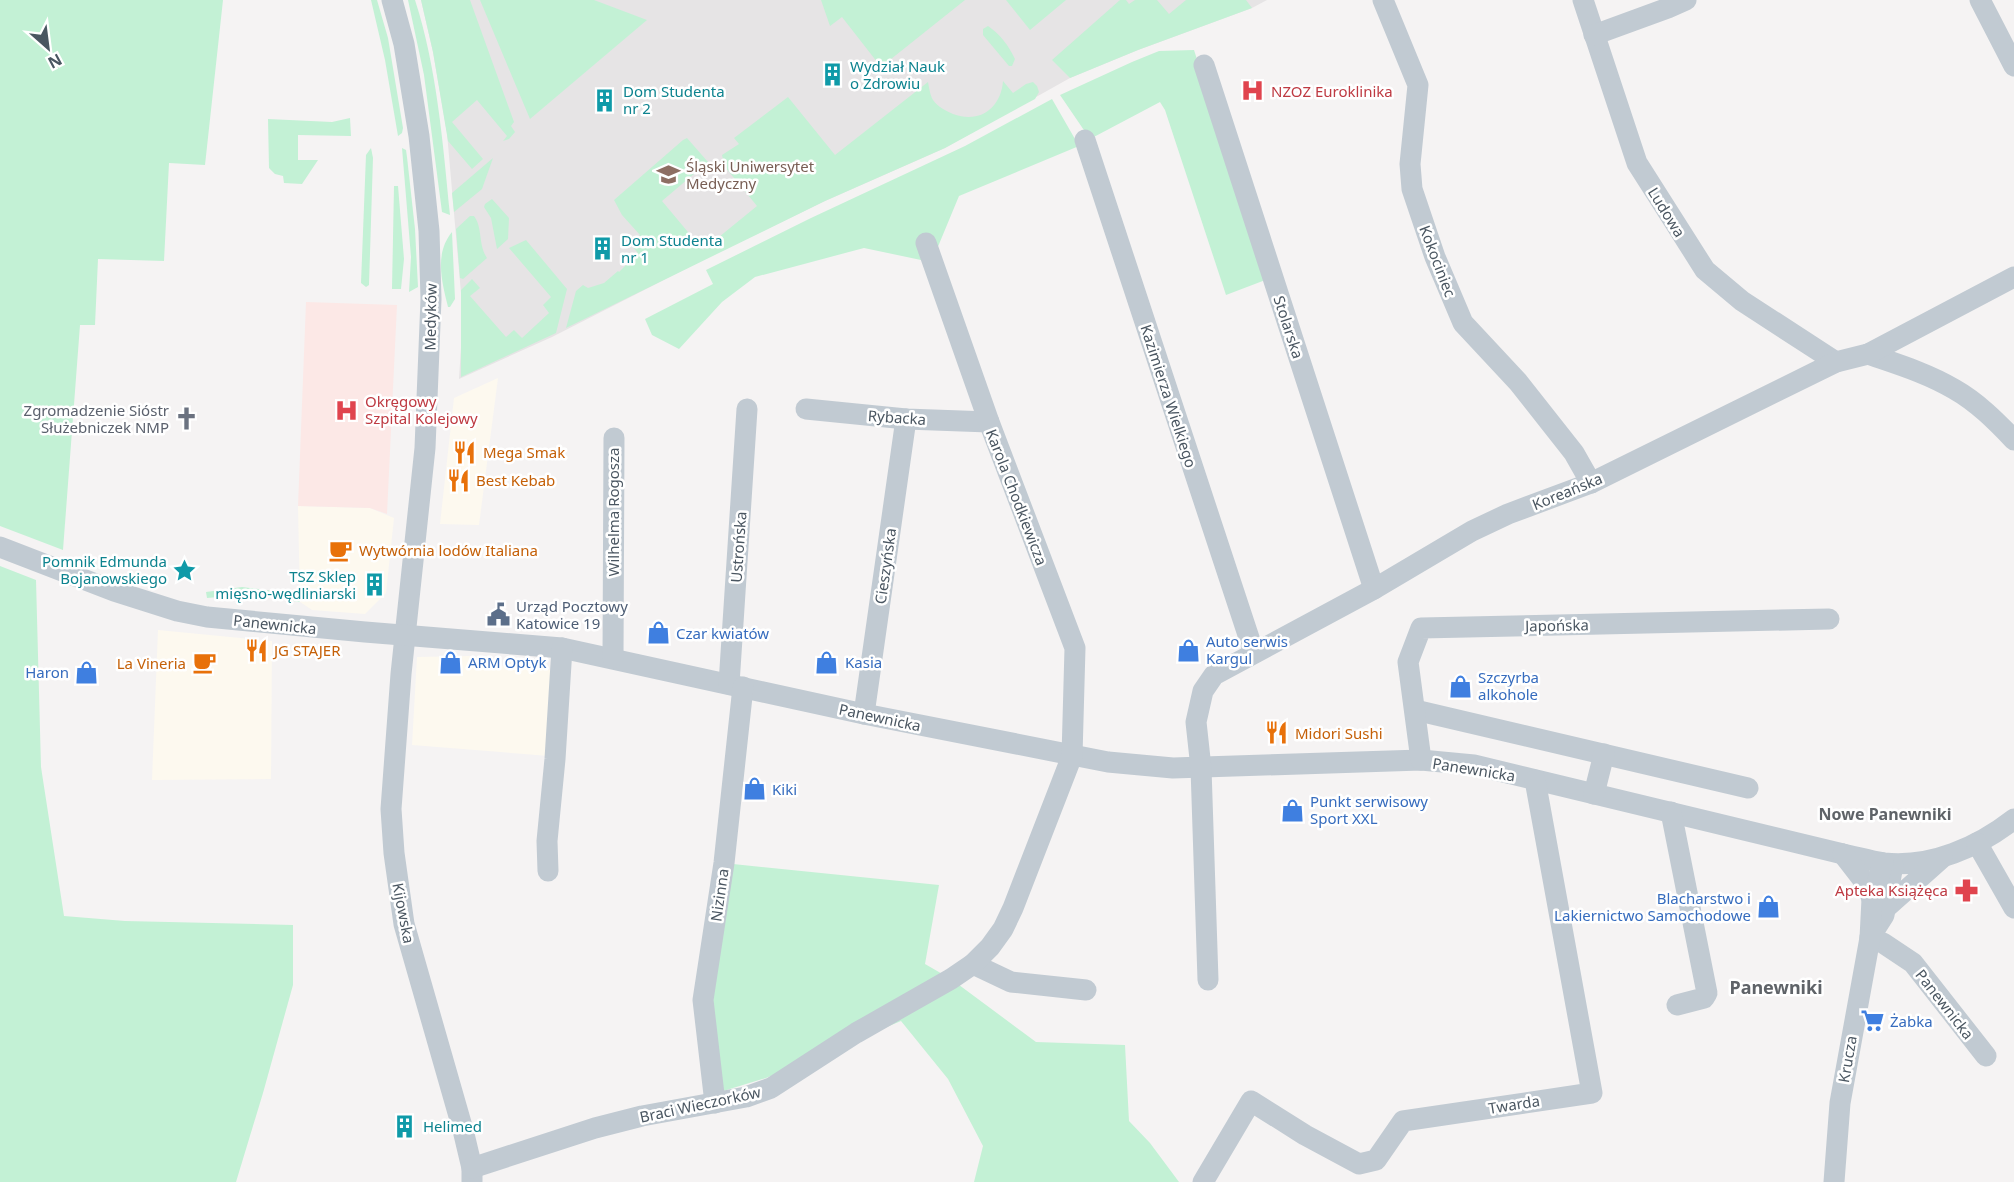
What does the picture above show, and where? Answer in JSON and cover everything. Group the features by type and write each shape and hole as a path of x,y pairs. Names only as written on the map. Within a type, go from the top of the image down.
{"street":[{"name":"Medyków","path":"392,0 405,52 423,170 429,231 431,299 425,448 405,636"},
{"name":"Kokociniec","path":"1383,0 1418,85 1410,164 1412,189 1435,257 1463,323 1518,382 1574,453 1591,483"},
{"name":"Ludowa","path":"1583,0 1637,163 1705,270 1742,301 1836,362"},
{"path":"1594,35 1686,0"},
{"path":"1980,0 2014,66"},
{"name":"Stolarska","path":"1204,65 1374,589"},
{"name":"Kazimierza Wielkiego","path":"1085,140 1254,652"},
{"name":"Karola Chodkiewicza","path":"926,243 989,422 1075,648 1072,756"},
{"name":"Koreańska","path":"1201,768 1196,722 1203,691 1214,675 1374,589 1472,531 1508,514 1591,483 1836,362 1868,354 2014,278"},
{"path":"1868,354 1919,372 1954,389 1991,416 2014,440"},
{"name":"Ustrońska","path":"736,686 747,409"},
{"name":"Rybacka","path":"806,409 906,419 989,422"},
{"name":"Cieszyńska","path":"864,714 906,419"},
{"name":"Wilhelma Rogosza","path":"613,658 614,438"},
{"name":"Panewnicka","path":"0,547 114,591 177,611 227,619 562,648 864,714 1072,756 1150,768 1421,760 1474,765 1888,863 1918,863 1953,854 2000,830 2014,819"},
{"name":"Japońska","path":"1421,760 1408,662 1421,628 1829,619"},
{"name":"Kijowska","path":"405,636 391,809 397,880 408,939 463,1130 472,1175"},
{"path":"548,871 547,841 562,648"},
{"name":"Nizinna","path":"715,1103 703,1000 724,862 736,686"},
{"path":"1415,710 1748,788"},
{"path":"1594,794 1604,753"},
{"name":"Braci Wieczorków","path":"472,1175 595,1128 642,1116 746,1097 771,1088 856,1033 973,964 990,947 1003,929 1013,908 1072,756"},
{"path":"1201,768 1208,980"},
{"name":"Twarda","path":"1203,1182 1251,1101 1305,1135 1359,1164 1376,1160 1403,1121 1592,1093 1535,780"},
{"path":"1671,812 1707,993 1704,998 1677,1005"},
{"path":"1977,843 2014,908"},
{"path":"1843,854 1880,903 1942,857"},
{"name":"Krucza","path":"1834,1182 1840,1104 1870,938 1884,915 1880,903 1888,863"},
{"name":"Panewnicka","path":"1870,938 1883,943 1913,963 1986,1056"},
{"path":"973,964 1011,982 1086,990"}],"shaded area":[{"name":"Śląski Uniwersytet Medyczny","path":"421,0 1267,0 1252,8 1070,78 945,148 825,201 552,337 459,379 463,316 447,133 433,52"},
{"name":"Okręgowy Szpital Kolejowy","path":"306,302 397,305 387,514 370,508 298,506"},
{"path":"498,378 479,525 440,524 454,398"},
{"path":"298,506 370,508 394,518 386,593 365,614 312,610 300,602"},
{"path":"158,630 272,641 271,779 152,780"},
{"path":"470,656 486,665 554,670 549,756 412,745 417,657"}],"green space":[{"path":"0,0 223,0 205,165 169,163 164,261 98,259 95,325 80,325 63,550 0,526"},
{"path":"371,0 377,0 388,38 403,128 402,133 398,136 385,60"},
{"path":"408,0 415,0 429,52 438,106 450,215 442,212 424,75"},
{"path":"421,0 470,0 514,122 511,126 515,132 509,139 503,141 507,136 477,100 452,122 483,159 472,169 448,141 433,52"},
{"path":"480,0 594,0 647,20 530,119"},
{"path":"821,0 965,0 881,67 842,17 830,26"},
{"path":"1006,0 1066,0 1030,30"},
{"path":"1120,0 1126,0 1129,4 1135,0 1157,0 1169,14 1186,0 1246,0 1252,8 1070,78 1052,60"},
{"path":"988,26 1010,49 1015,59 1012,66 1009,66 983,35 983,29"},
{"path":"1194,50 1268,279 1226,295 1165,110 1160,102 1090,139 1060,95 1159,51"},
{"path":"1003,81 1013,93 1033,82 1039,92 1035,99 945,148 825,201 566,328 576,291 583,285 588,288 604,283 638,253 630,244 640,235 622,215 614,200 683,140 687,138 708,162 662,201 703,250 757,206 725,167 722,155 739,144 734,138 788,97 835,155 928,82 932,98 940,107 953,114 972,117 980,115 993,106 998,99"},
{"path":"1052,99 1079,146 959,196 937,249 921,260 864,248 755,277 722,302 679,349 652,335 645,319 713,284 706,270 965,146"},
{"path":"350,118 351,136 298,135 298,160 318,160 302,184 284,183 283,176 275,174 269,168 268,119 332,122"},
{"path":"371,148 373,158 369,285 366,287 361,283 366,155"},
{"path":"402,148 406,150 407,157 415,229 418,287 409,292 411,257"},
{"path":"493,158 482,189 454,212 452,193"},
{"path":"394,186 398,186 404,259 401,289 392,289"},
{"path":"492,199 509,218 508,239 497,249 491,218 484,207"},
{"path":"470,216 474,216 477,221 482,248 487,258 463,279 460,278 456,229"},
{"path":"452,232 455,299 448,307 441,259 446,241"},
{"path":"526,240 567,289 556,333 461,377 461,290 472,279 480,288 470,296 506,337 514,330 522,338 549,313 543,305 551,297 509,248"},
{"path":"0,566 36,580 41,767 64,916 125,921 293,925 293,985 236,1182 0,1182"},
{"path":"242,587 300,594 300,602 258,596 257,592 242,591 241,595 207,598 206,592"},
{"path":"733,864 939,885 925,964 951,979 1036,1042 1125,1045 1129,1121 1150,1143 1179,1182 974,1182 983,1146 948,1079 901,1021 766,1078 720,1092 711,1003"}],"place":[{"name":"Wydział Nauk o Zdrowiu","path":"832,75"},
{"name":"NZOZ Euroklinika","path":"1253,91"},
{"name":"Dom Studenta nr 2","path":"605,100"},
{"name":"Śląski Uniwersytet Medyczny","path":"668,175"},
{"name":"Dom Studenta nr 1","path":"603,249"},
{"name":"Okręgowy Szpital Kolejowy","path":"347,410"},
{"name":"Zgromadzenie Sióstr Służebniczek NMP","path":"187,419"},
{"name":"Mega Smak","path":"465,452"},
{"name":"Best Kebab","path":"458,480"},
{"name":"Wytwórnia lodów Italiana","path":"341,550"},
{"name":"Pomnik Edmunda Bojanowskiego","path":"185,570"},
{"name":"TSZ Sklep mięsno-wędliniarski","path":"374,585"},
{"name":"Urząd Pocztowy Katowice 19","path":"498,615"},
{"name":"Czar kwiatów","path":"658,633"},
{"name":"JG STAJER","path":"256,650"},
{"name":"Auto serwis Kargul","path":"1188,650"},
{"name":"ARM Optyk","path":"450,662"},
{"name":"Kasia","path":"827,662"},
{"name":"La Vineria","path":"204,663"},
{"name":"Haron","path":"87,672"},
{"name":"Szczyrba alkohole","path":"1460,686"},
{"name":"Midori Sushi","path":"1277,733"},
{"name":"Kiki","path":"754,789"},
{"name":"Punkt serwisowy Sport XXL","path":"1292,810"},
{"name":"Apteka Książęca","path":"1966,890"},
{"name":"Blacharstwo i Lakiernictwo Samochodowe","path":"1769,907"},
{"name":"Żabka","path":"1872,1021"},
{"name":"Helimed","path":"405,1126"}],"district":[{"name":"Nowe Panewniki","path":"1885,814"},
{"name":"Panewniki","path":"1776,987"}]}
